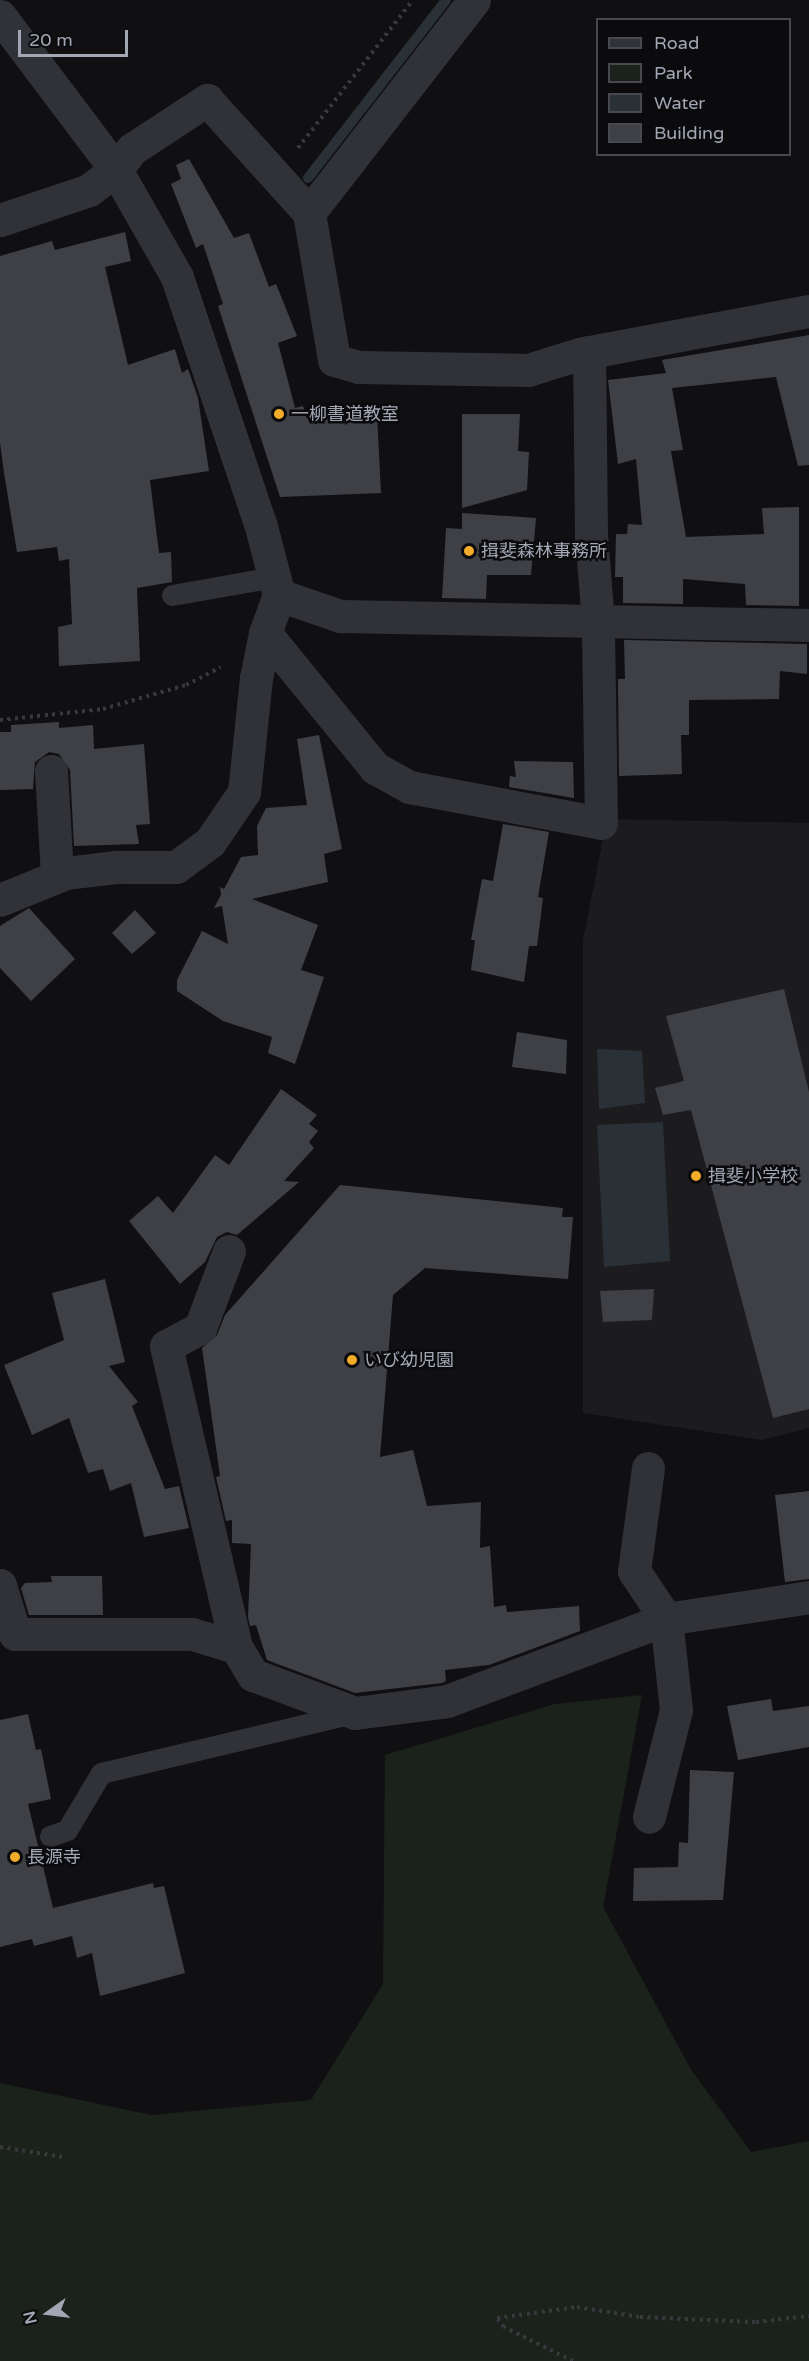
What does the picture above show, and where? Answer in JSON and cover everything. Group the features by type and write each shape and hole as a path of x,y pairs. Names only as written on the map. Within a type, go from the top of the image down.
{"street":[{"path":"309,213 474,0"},
{"path":"0,16 116,170 177,277 277,586 263,640 244,792 210,842 176,867 116,867 57,876 0,900"},
{"path":"0,220 89,190 116,170 132,149 207,100 309,213 334,360 359,368 528,370 589,352 809,311"},
{"path":"263,640 375,768 409,787 601,823 598,621 591,535 589,352"},
{"path":"277,586 340,616 809,625"},
{"path":"51,771 57,876"},
{"path":"229,1251 200,1328 166,1346 236,1647 253,1675 355,1713 447,1701 666,1619 809,1597"},
{"path":"648,1468 634,1571 666,1619 676,1710 649,1817"},
{"path":"0,1585 15,1634 192,1634 236,1647"}],"lane":[{"path":"172,595 277,586"},
{"path":"50,1836 67,1830 101,1773 355,1713"}],"path":[{"path":"275,176 413,0"},
{"path":"0,720 103,709 186,685 263,640"},
{"path":"0,2147 63,2157"},
{"path":"573,2361 504,2327 497,2318 577,2307 640,2317 756,2322 809,2316"}],"shaded area":[{"name":"揖斐小学校","path":"607,819 809,823 809,1428 762,1440 583,1413 583,940"}],"green space":[{"path":"642,1695 603,1907 690,2068 751,2152 809,2141 809,2361 0,2361 0,2083 151,2115 311,2100 383,1984 385,1755 555,1704"}],"water":[{"path":"597,1049 642,1051 645,1103 599,1109"},
{"path":"663,1122 670,1261 604,1267 597,1125"}],"building":[{"path":"189,159 234,238 249,233 269,287 276,284 297,336 278,343 295,408 303,406 306,417 377,413 381,493 280,497 218,306 223,304 203,244 196,248 171,184 181,179 176,165"},
{"path":"125,232 131,261 105,267 128,365 175,349 182,373 188,369 198,398 209,471 150,480 159,553 171,552 172,582 137,588 140,661 59,666 58,627 72,624 69,559 59,561 57,547 17,552 4,473 0,442 0,256 52,241 55,250"},
{"path":"809,335 809,465 798,466 776,377 672,388 683,450 671,451 686,537 764,534 762,508 799,507 799,606 746,605 745,584 683,579 683,604 623,603 623,577 615,577 616,534 627,534 628,524 642,525 636,459 618,464 608,380 666,373 662,360"},
{"path":"462,414 520,414 518,451 529,452 527,490 462,508"},
{"path":"462,513 536,518 531,575 487,575 486,599 442,598 446,528 462,529"},
{"path":"624,640 807,644 807,674 780,671 779,699 689,700 689,735 681,735 682,774 619,776 618,679 625,679"},
{"path":"59,722 59,728 93,725 94,749 144,744 150,824 136,825 139,844 74,846 70,770 59,754 49,752 35,762 33,789 0,790 0,732 11,732 11,725"},
{"path":"319,735 342,849 324,854 328,882 252,899 318,925 301,970 324,977 295,1064 268,1053 272,1037 223,1021 177,991 177,980 202,931 228,944 222,906 214,908 221,895 220,887 224,889 241,857 258,855 257,826 266,808 307,805 297,739"},
{"path":"514,761 573,762 574,798 509,787 510,776 516,777"},
{"path":"503,824 549,832 538,897 543,898 537,946 529,946 524,982 471,970 475,940 471,940 482,879 493,881"},
{"path":"29,908 75,959 31,1001 0,968 0,926"},
{"path":"135,910 156,933 132,954 112,933"},
{"path":"784,989 809,1092 809,1409 773,1418 691,1110 663,1115 655,1088 684,1081 666,1016"},
{"path":"517,1032 567,1040 566,1074 512,1067"},
{"path":"281,1089 317,1115 309,1124 318,1131 309,1142 314,1148 284,1181 299,1182 237,1235 227,1232 217,1237 205,1262 180,1284 129,1221 158,1196 173,1213 215,1155 229,1165"},
{"path":"340,1185 563,1208 562,1217 573,1217 568,1279 425,1268 393,1295 380,1457 413,1450 427,1506 481,1502 480,1548 490,1546 494,1607 506,1605 507,1612 579,1606 580,1631 489,1665 445,1670 446,1681 442,1683 355,1693 267,1660 256,1625 250,1626 248,1617 251,1544 232,1543 232,1520 226,1521 216,1477 220,1476 202,1348 217,1335 225,1315"},
{"path":"105,1279 125,1362 109,1366 138,1402 132,1406 165,1489 179,1486 189,1528 144,1537 131,1483 110,1491 103,1469 88,1473 69,1418 32,1435 4,1365 64,1340 52,1293"},
{"path":"654,1289 652,1320 603,1322 600,1291"},
{"path":"809,1491 809,1579 785,1582 775,1495"},
{"path":"51,1576 102,1576 103,1615 29,1615 21,1588 25,1583 52,1582"},
{"path":"771,1699 773,1711 809,1706 809,1747 738,1760 727,1706"},
{"name":"長源寺","path":"28,1714 36,1750 41,1749 51,1799 28,1804 53,1908 153,1883 154,1888 164,1886 185,1973 100,1996 92,1953 77,1958 72,1936 34,1946 32,1939 0,1947 0,1720"},
{"path":"690,1770 734,1772 723,1900 633,1901 634,1868 678,1867 679,1842 688,1843"}],"waterway":[{"path":"308,178 446,0"}],"place":[{"name":"一柳書道教室","path":"279,414"},
{"name":"揖斐森林事務所","path":"469,551"},
{"name":"揖斐小学校","path":"696,1176"},
{"name":"いび幼児園","path":"352,1360"},
{"name":"長源寺","path":"15,1857"}]}
